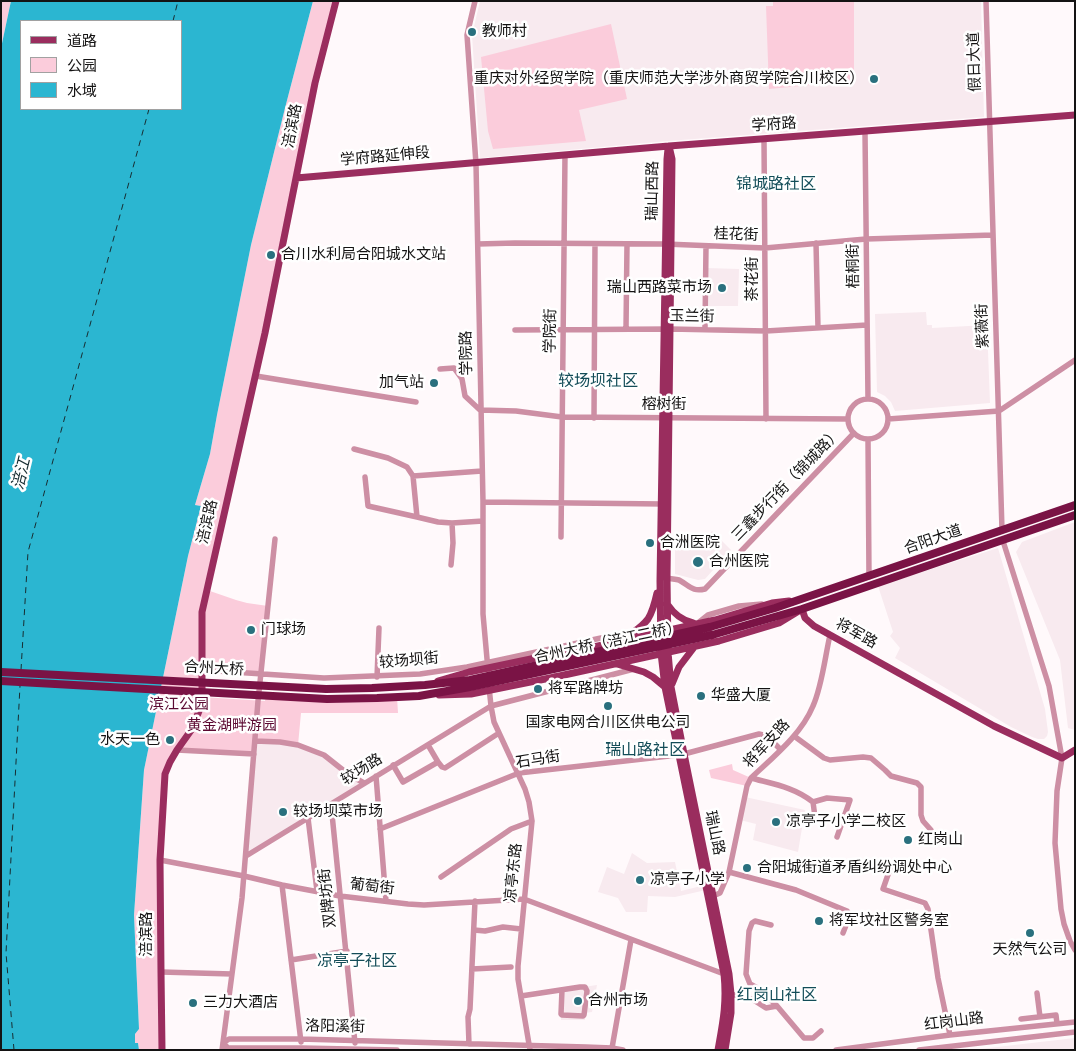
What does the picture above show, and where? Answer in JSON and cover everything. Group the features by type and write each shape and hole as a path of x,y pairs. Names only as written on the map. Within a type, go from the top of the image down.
{"highway":[{"name":"合阳大道","path":"800,600 1075,505"},
{"name":"合阳大道","path":"802,609 1075,515"},
{"name":"合州大桥（涪江二桥）","path":"425,685 470,680 711,631 800,600"},
{"name":"合州大桥（涪江二桥）","path":"419,696 470,687 802,609"},
{"name":"合州大桥","path":"1,672 326,689 425,685"},
{"name":"合州大桥","path":"1,681 328,699 419,696"}],"main road":[{"name":"涪滨路","path":"162,1050 160,860 166,774 170,762 192,729 199,711 202,697 202,612 256,376 315,83 336,1"},
{"name":"学府路","path":"476,164 669,146 1075,115"},
{"name":"瑞山西路","path":"664,653 668,245 667,159 669,146"},
{"name":"学府路延伸段","path":"296,178 476,164"},
{"name":"瑞山西路","path":"664,579 667,604 664,631"},
{"path":"615,642 638,628 648,618 664,579"},
{"path":"425,685 469,672 715,620 772,603 800,600"},
{"path":"667,604 673,613 683,620 696,624"},
{"path":"419,696 472,694 718,641 779,623 802,609"},
{"name":"将军路","path":"802,609 805,618 830,636 994,726 1062,758"},
{"path":"616,663 644,672 668,687 695,646"},
{"name":"瑞山路","path":"664,653 668,687 724,974 726,993 725,1013 718,1050"},
{"path":"1062,758 1075,750"},
{"name":"瑞山路","path":"681,755 729,974 731,994 725,1050"}],"street":[{"name":"学院路","path":"474,1 467,35 476,164 483,502 483,614 491,706"},
{"name":"假日大道","path":"986,1 989,122"},
{"name":"紫薇街","path":"989,122 1002,530"},
{"name":"梧桐街","path":"865,132 868,399"},
{"name":"茶花街","path":"764,139 766,418"},
{"name":"学院街","path":"561,537 565,156"},
{"name":"桂花街","path":"478,244 627,244 765,248 866,239 993,235"},
{"path":"816,243 818,328"},
{"path":"594,418 595,244"},
{"path":"626,329 627,244"},
{"path":"705,329 706,246"},
{"name":"玉兰街","path":"515,330 705,329 766,331 867,326"},
{"path":"888,419 999,412 1075,360"},
{"path":"440,369 454,368 462,379 466,396 480,410"},
{"path":"256,376 416,402"},
{"path":"868,399 874,400 884,408 888,419 887,426 880,436 868,439 858,437 854,433 848,419 849,413 856,403 868,399"},
{"name":"榕树街","path":"480,410 516,411 562,417 594,418 848,419"},
{"name":"三鑫步行街（锦城路）","path":"664,579 677,579 691,588 705,589 854,433"},
{"path":"868,439 869,576"},
{"path":"354,449 388,458 407,467 413,476 417,517"},
{"path":"413,476 482,471"},
{"path":"365,477 368,506 438,522 483,521"},
{"path":"483,502 665,504"},
{"path":"451,565 452,523"},
{"path":"222,1047 244,876 275,539"},
{"path":"1002,540 1049,686 1062,758 1057,791 1055,843 1061,909 1064,924 1075,950"},
{"path":"377,677 379,628"},
{"name":"将军支路","path":"713,896 720,893 729,872 751,778 794,736 815,704 830,636"},
{"name":"较场坝街","path":"202,670 324,678 377,677 420,674 487,663 601,638 615,642"},
{"path":"491,706 634,669"},
{"name":"凉亭东路","path":"491,706 494,722 519,773 529,802 532,821 518,966 518,978 530,1047"},
{"name":"较场路","path":"246,856 491,706"},
{"path":"428,744 438,762 445,768 500,734"},
{"name":"石马街","path":"380,829 519,773 681,755 759,734 767,736 780,749"},
{"path":"794,736 824,758 830,760 870,758 891,776 917,783 921,788 921,815 923,821 931,830"},
{"path":"255,741 298,745 324,755 348,774 364,783"},
{"path":"177,750 254,754"},
{"path":"394,766 404,782 438,762"},
{"path":"376,776 386,902"},
{"path":"751,778 793,789 803,794 813,802 815,817"},
{"path":"813,802 827,798 850,800 837,837"},
{"name":"双牌坊街","path":"331,804 356,1049"},
{"path":"308,818 317,891"},
{"path":"441,877 511,829 532,821"},
{"name":"葡萄街","path":"160,860 340,896 386,902 424,905 524,898"},
{"path":"891,866 884,889 925,903 928,909 938,978 950,1035"},
{"path":"729,872 796,890 847,911 850,915 844,933"},
{"path":"282,885 302,1048"},
{"path":"524,898 724,974"},
{"path":"469,1044 468,1017 470,1009 475,901"},
{"path":"771,925 755,921 752,923 749,931 746,974 750,984 761,990 804,1038 813,1038 821,1031"},
{"path":"474,930 485,931 503,927 521,928"},
{"path":"612,1048 631,940"},
{"path":"291,960 347,951"},
{"path":"472,970 510,967"},
{"path":"161,972 232,974"},
{"path":"521,996 580,987 585,987 587,991 583,1016 562,1016 562,990"},
{"path":"1037,993 1040,1017"},
{"path":"731,994 752,999 766,1008 777,1006"},
{"path":"1021,1018 1056,1015 1057,1024"},
{"name":"红岗山路","path":"836,1050 866,1048 950,1035 1075,1022"},
{"name":"红岗山路","path":"919,1050 1075,1032"},
{"name":"洛阳溪街","path":"222,1047 229,1039 300,1039 612,1048 623,1050"},
{"name":"洛阳溪街","path":"222,1047 397,1050"}],"shaded area":[{"path":"480,1 981,1 984,117 668,141 480,158 472,35"},
{"name":"瑞山西路菜市场","path":"706,268 739,269 738,306 705,306"},
{"path":"926,312 927,325 932,325 932,328 987,325 990,403 895,411 891,402 877,392 875,314"},
{"path":"1075,522 1075,730 1068,728 1060,660 1016,552 1022,542"},
{"name":"合州医院","path":"712,531 731,550 705,579 698,580 675,574 675,545 699,544"},
{"path":"998,548 1045,709 1048,732 1044,739 1032,737 1011,727 895,658 900,648 890,636 893,632 878,586"},
{"name":"较场坝菜市场","path":"255,741 280,742 324,755 364,783 246,856"},
{"name":"凉亭子小学二校区","path":"745,797 805,810 798,852 753,840 756,824 740,820"},
{"name":"凉亭子小学","path":"632,853 647,863 675,862 681,891 705,885 706,890 675,897 648,896 647,912 626,912 618,898 598,892 607,867 624,874"},
{"name":"合州市场","path":"597,985 592,1012 585,1013 585,1020 561,1020 562,990"},
{"path":"1075,1038 1075,1050 972,1050 1023,1044"}],"green space":[{"path":"1,1 11,1 1,48"},
{"name":"滨江公园","path":"313,1 336,1 207,590 247,603 268,606 261,675 202,670 202,697 265,701 266,695 397,697 398,713 301,713 298,745 255,741 254,754 177,750 165,774 160,860 162,1050 139,1050 138,1043 135,1043 135,1034 139,1029 134,915 144,770 188,556 201,506 195,505 210,454 251,245"},
{"path":"773,1 854,1 854,81 769,89 766,6 773,6"},
{"path":"611,24 627,99 579,110 586,141 493,149 488,131 481,57"},
{"path":"732,764 733,770 751,778 747,786 711,778 709,770"}],"water":[{"name":"涪江","path":"11,1 313,1 251,245 210,454 195,505 201,506 188,556 144,770 134,915 139,1029 135,1034 135,1043 138,1043 139,1050 1,1050 1,48"}],"ferry route":[{"path":"173,20 178,1"},
{"path":"21,670 28,552 149,110"},
{"path":"14,1050 6,953 20,686"}],"place":[{"name":"教师村","path":"472,32"},
{"name":"重庆对外经贸学院（重庆师范大学涉外商贸学院合川校区）","path":"874,79"},
{"name":"合川水利局合阳城水文站","path":"271,255"},
{"name":"瑞山西路菜市场","path":"722,288"},
{"name":"加气站","path":"434,383"},
{"name":"合洲医院","path":"650,543"},
{"name":"合州医院","path":"698,562"},
{"name":"门球场","path":"251,630"},
{"name":"将军路牌坊","path":"538,689"},
{"name":"华盛大厦","path":"701,696"},
{"name":"国家电网合川区供电公司","path":"608,706"},
{"name":"水天一色","path":"170,740"},
{"name":"较场坝菜市场","path":"283,812"},
{"name":"凉亭子小学二校区","path":"776,822"},
{"name":"红岗山","path":"908,840"},
{"name":"合阳城街道矛盾纠纷调处中心","path":"747,868"},
{"name":"凉亭子小学","path":"640,880"},
{"name":"将军坟社区警务室","path":"819,921"},
{"name":"天然气公司","path":"1030,933"},
{"name":"合州市场","path":"578,1001"},
{"name":"三力大酒店","path":"193,1003"}],"district":[{"name":"锦城路社区","path":"776,185"},
{"name":"较场坝社区","path":"598,382"},
{"name":"瑞山路社区","path":"645,751"},
{"name":"凉亭子社区","path":"357,962"},
{"name":"红岗山社区","path":"777,996"}],"park label":[{"name":"黄金湖畔游园","path":"232,726"}]}
